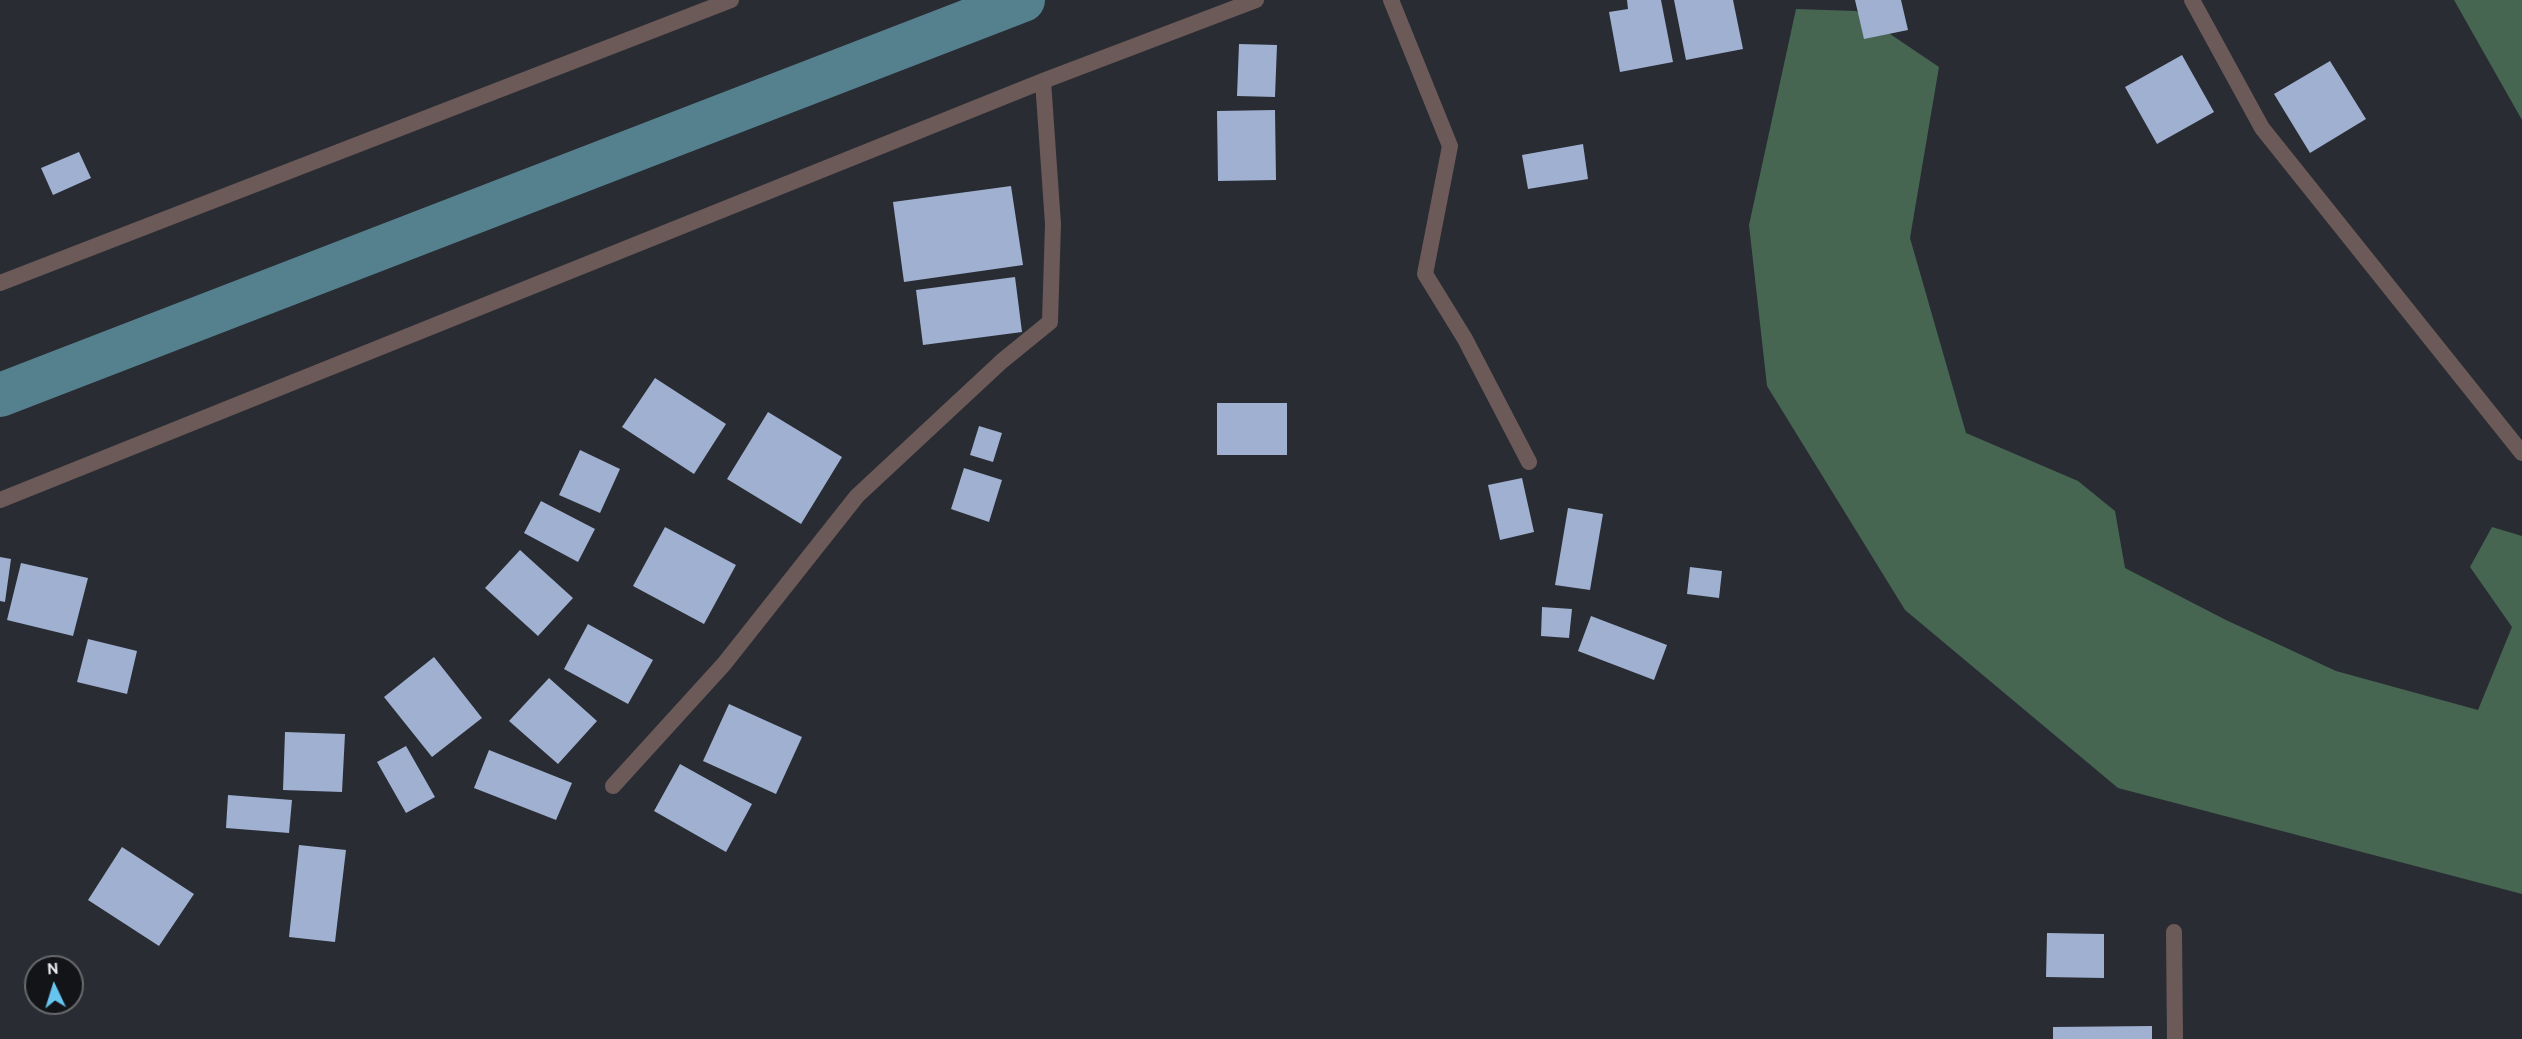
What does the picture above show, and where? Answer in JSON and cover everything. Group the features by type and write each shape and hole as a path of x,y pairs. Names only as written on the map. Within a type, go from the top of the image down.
{"street":[{"path":"0,283 731,0"},
{"path":"0,500 1043,81 1256,0"},
{"path":"1391,0 1450,146 1425,274 1465,339 1529,462"},
{"path":"2192,0 2262,128 2522,453"},
{"path":"613,786 724,664 856,496 1002,361 1050,322 1053,224 1043,81"},
{"path":"2174,932 2175,1039"}],"green space":[{"path":"2454,0 2522,0 2522,120"},
{"path":"1796,9 1856,11 1939,67 1910,238 1966,433 2078,481 2115,511 2125,568 2226,620 2336,671 2478,710 2512,627 2470,567 2492,527 2522,536 2522,894 2118,788 1905,610 1767,386 1749,225"}],"building":[{"path":"1627,0 1661,0 1673,62 1620,72 1609,12 1628,9"},
{"path":"1674,0 1733,0 1743,49 1686,60"},
{"path":"1855,0 1901,0 1908,30 1864,39"},
{"path":"1239,44 1277,45 1275,97 1237,96"},
{"path":"2182,55 2214,112 2157,144 2125,87"},
{"path":"2330,61 2366,119 2310,153 2274,94"},
{"path":"1275,110 1276,180 1218,181 1217,111"},
{"path":"1583,144 1588,179 1528,189 1522,155"},
{"path":"79,152 91,178 53,195 41,168"},
{"path":"1011,186 1023,265 904,282 893,202"},
{"path":"1015,277 1022,332 923,345 916,290"},
{"path":"655,378 726,424 694,474 622,427"},
{"path":"1217,403 1287,403 1287,455 1217,455"},
{"path":"768,412 842,457 801,524 727,479"},
{"path":"979,426 1002,433 993,462 970,455"},
{"path":"580,450 620,469 600,513 559,495"},
{"path":"964,468 1002,480 989,522 951,509"},
{"path":"1522,478 1534,532 1500,540 1488,485"},
{"path":"541,501 595,529 578,562 524,533"},
{"path":"1568,508 1603,514 1590,590 1555,585"},
{"path":"665,527 736,565 704,624 633,586"},
{"path":"520,550 573,598 538,636 485,588"},
{"path":"0,557 11,559 5,602 0,601"},
{"path":"21,563 88,578 73,636 7,620"},
{"path":"1690,567 1722,571 1719,598 1687,594"},
{"path":"1542,607 1572,609 1569,638 1541,636"},
{"path":"1591,616 1667,645 1654,680 1578,651"},
{"path":"588,624 653,660 628,704 564,669"},
{"path":"88,639 137,651 127,694 77,682"},
{"path":"434,657 482,718 432,757 384,697"},
{"path":"549,678 597,721 558,764 509,721"},
{"path":"729,704 802,737 776,794 703,761"},
{"path":"285,732 345,734 342,792 283,790"},
{"path":"406,746 435,797 406,813 377,762"},
{"path":"489,750 572,783 556,820 474,788"},
{"path":"680,764 752,804 726,852 654,811"},
{"path":"228,795 292,800 289,833 226,828"},
{"path":"299,845 346,850 335,942 289,937"},
{"path":"122,847 194,894 159,946 88,900"},
{"path":"2047,933 2104,934 2104,978 2046,977"},
{"path":"2152,1026 2152,1039 2053,1039 2053,1027"}],"waterway":[{"path":"0,395 1023,0"}]}
